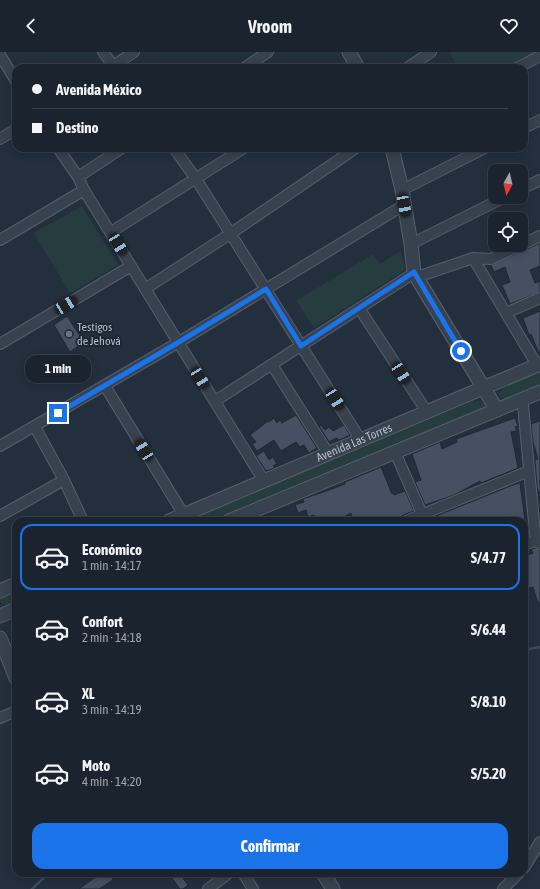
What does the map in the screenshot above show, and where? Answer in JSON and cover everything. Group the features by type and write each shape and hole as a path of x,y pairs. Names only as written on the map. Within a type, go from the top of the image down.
{"street":[{"path":"103,52 111,64"},
{"path":"117,64 134,52"},
{"path":"250,64 268,52"},
{"path":"349,52 356,64"},
{"path":"413,64 431,52"},
{"path":"0,55 12,74"},
{"path":"525,64 540,56"},
{"path":"528,126 540,120"},
{"path":"0,139 12,132"},
{"path":"61,152 112,232 145,289 264,481"},
{"path":"78,177 116,152"},
{"path":"177,152 196,178 360,439"},
{"path":"112,232 238,152"},
{"path":"145,289 230,234 350,152"},
{"path":"393,152 402,190 416,275 483,389 497,410"},
{"path":"402,190 477,152"},
{"path":"528,186 540,180"},
{"path":"0,240 84,190"},
{"path":"411,244 492,204"},
{"path":"0,446 179,342 404,205"},
{"path":"215,402 359,308 416,275 473,258 490,259 540,236"},
{"path":"473,258 539,364"},
{"path":"0,344 131,266"},
{"path":"506,313 540,298"},
{"path":"359,308 427,412"},
{"name":"Avenida Las Torres","path":"179,517 539,364"},
{"path":"272,365 328,453"},
{"path":"105,386 184,515"},
{"name":"Avenida Las Torres","path":"247,517 395,452 540,392"},
{"path":"520,400 523,405 535,533 539,541 528,544"},
{"path":"35,427 64,480 81,517"},
{"path":"395,452 422,514"},
{"path":"415,517 529,471"},
{"path":"0,516 64,480"},
{"path":"0,591 12,586"},
{"path":"0,616 12,611"},
{"path":"0,638 12,661"},
{"path":"0,718 12,713"},
{"path":"528,862 540,842"},
{"path":"208,889 224,877"},
{"path":"246,877 253,889"},
{"path":"326,877 333,889"},
{"path":"503,889 515,877"}],"green space":[{"path":"449,52 535,52 512,64 456,64"},
{"path":"82,206 118,265 70,293 34,233"},
{"path":"401,251 405,270 314,328 296,301 373,254 380,264"},
{"path":"540,370 540,385 507,399 500,397 498,393 510,383"},
{"path":"480,400 485,404 484,409 222,517 192,517 470,402"},
{"path":"12,592 12,603 7,605 1,603 0,597"}],"building":[{"path":"540,243 540,266 530,270 535,283 540,281 540,292 510,304 502,285 510,282 505,267 494,272 491,265 520,252 528,252 528,248"},
{"path":"540,311 540,356 531,334 529,335 523,318"},
{"name":"Testigos de Jehová","path":"67,316 84,342 70,352 54,325"},
{"path":"296,415 317,448 309,453 304,445 300,447 296,442 281,451 274,440 257,451 252,444 256,442 250,435 274,418 277,423 280,420 282,423"},
{"path":"515,418 518,426 515,427 517,431 511,432 518,468 481,483 480,481 454,495 425,505 415,482 421,480 412,454 440,442 442,449 457,442 456,439"},
{"path":"540,421 539,493 537,488 535,460 538,459 533,442 531,424"},
{"path":"321,425 325,430 329,427 333,431 344,425 350,435 340,440 336,438 329,442 319,426"},
{"path":"264,451 269,460 273,457 277,464 273,466 275,468 266,471 256,456"},
{"path":"381,467 392,494 393,493 394,495 405,491 414,511 401,517 352,517 351,513 344,517 315,517 314,515 308,517 306,510 298,513 295,505 304,502 303,499 345,484 345,482"},
{"path":"520,483 524,517 433,517"},
{"path":"535,548 540,550 540,602 538,603 533,587 529,588 528,586 528,555 533,553 531,549"},
{"path":"96,877 114,877 112,878 113,880 99,889 79,889"},
{"path":"182,877 188,885 183,889 180,889 172,878"}],"waterway":[{"path":"528,649 540,647"},
{"path":"32,889 45,877"}],"place":[{"name":"Testigos de Jehová","path":"69,334"}],"route":[{"path":"58,413 266,289 301,346 414,272 461,351"}]}
